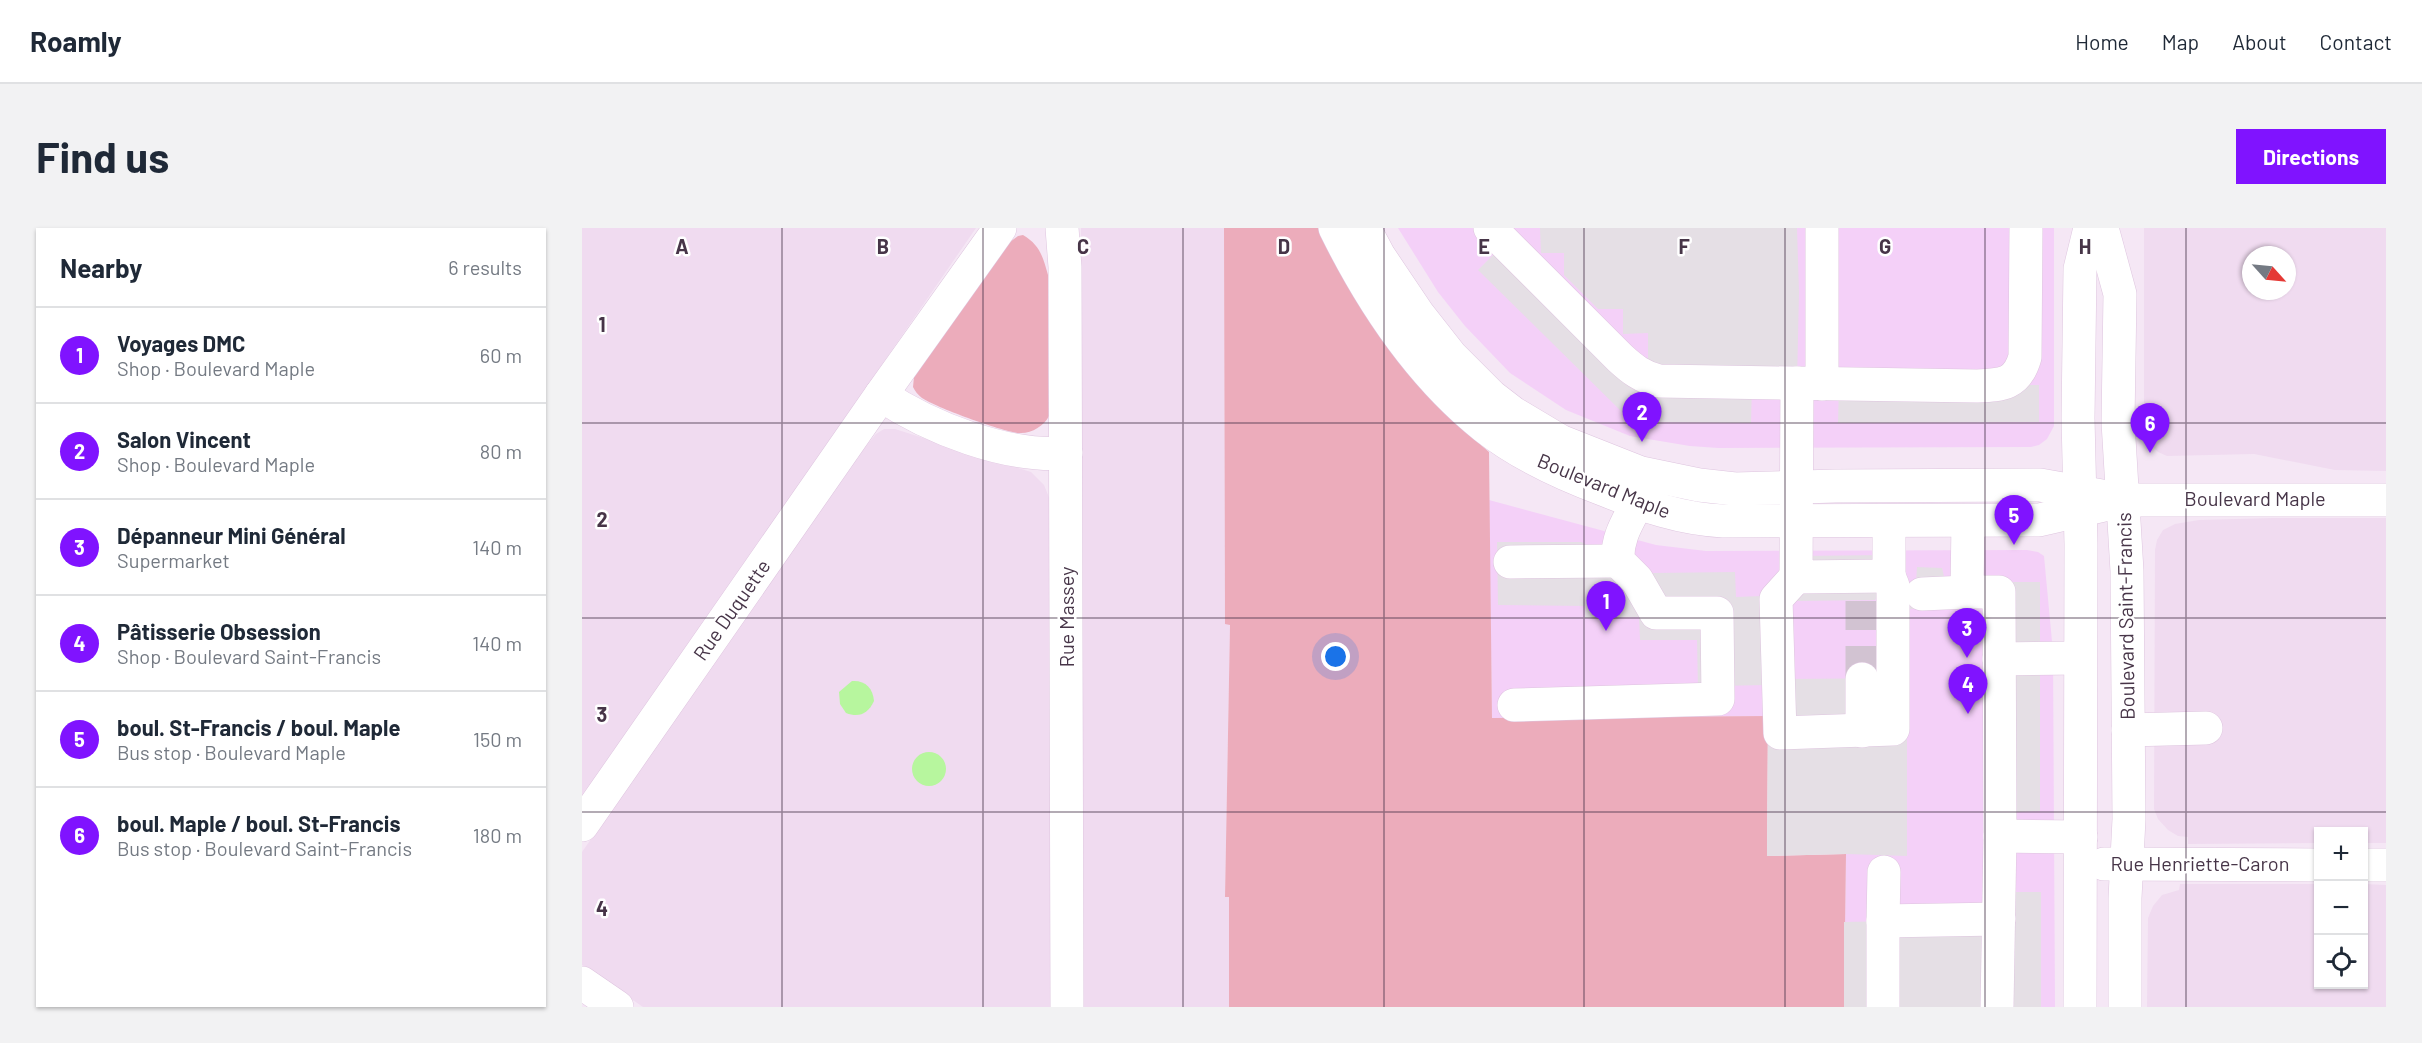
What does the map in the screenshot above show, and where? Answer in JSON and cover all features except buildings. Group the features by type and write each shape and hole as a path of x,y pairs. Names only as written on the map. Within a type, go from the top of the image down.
{"street":[{"name":"Rue Duquette","path":"582,825 1000,228"},
{"name":"Rue Massey","path":"1062,228 1065,267 1067,1007"},
{"name":"Boulevard Maple","path":"1335,228 1356,269 1405,340 1447,393 1485,427 1529,457 1565,474 1644,489 1699,485 1735,489 2040,485 2079,502"},
{"name":"Boulevard Maple","path":"1364,228 1379,256 1418,314 1451,356 1491,396 1513,413 1560,441 1611,462 1644,489 1667,513 1704,520 2039,520 2079,502 2386,500"},
{"path":"1490,228 1620,358 1635,372 1647,378 1659,381 1993,386 2017,377 2025,357 2026,228"},
{"path":"1806,584 1796,521 1796,487 1810,384 1822,228"},
{"path":"2080,1007 2080,269 2090,228"},
{"name":"Boulevard Saint-Francis","path":"2102,228 2120,294 2118,422 2127,571 2125,1007"},
{"path":"881,395 905,411 966,436 1020,451 1066,453"},
{"path":"1514,705 1718,699 1707,655 1717,614 1656,613 1637,580 1618,561 1617,547 1623,529 1644,489"},
{"path":"1871,584 1889,521"},
{"path":"1967,592 1968,521"},
{"path":"1510,562 1618,561"},
{"path":"1806,584 1893,586 1893,729 1780,734 1776,599 1806,584"},
{"path":"1922,594 1999,592 2000,836 1997,1007"},
{"path":"1999,659 2080,658"},
{"path":"1862,679 1862,731"},
{"path":"2128,730 2206,728"},
{"name":"Rue Henriette-Caron","path":"2000,836 2081,850 2127,864 2314,865"},
{"path":"2368,865 2386,865"},
{"path":"1883,1007 1884,872"},
{"path":"1882,921 1999,919"},
{"path":"582,983 617,1007"}],"shaded area":[{"path":"582,228 976,228 582,800"},
{"path":"1081,228 1224,228 1225,624 1230,624 1225,897 1229,897 1229,1007 1084,1007"},
{"path":"1224,228 1319,228 1467,433 1489,452 1492,718 1768,716 1767,856 1846,854 1844,1007 1229,1007 1229,897 1225,897 1230,625 1225,624"},
{"path":"1398,228 2054,228 2054,426 2047,439 2031,447 1718,448 1690,446 1630,436 1566,410 1510,373 1465,326 1438,292"},
{"path":"1540,228 1797,228 1799,292 1797,383 1752,383 1751,423 1641,422 1642,396 1624,414 1478,270 1505,243 1636,372 1648,358 1648,333 1623,334 1623,309 1598,309 1564,275 1564,253 1541,253"},
{"path":"2144,228 2386,228 2386,471 2335,470 2254,454 2167,456 2158,452 2150,444 2144,427"},
{"path":"1023,235 1040,252 1048,275 1049,416 1037,429 1019,433 985,424 940,407 922,398 913,387 914,377 1010,242"},
{"path":"1839,384 2039,385 2039,422 1838,423"},
{"path":"884,429 895,429 1031,472 1044,485 1050,500 1050,1007 643,1007 582,965 582,852 865,447 876,434"},
{"path":"1489,500 1656,545 1706,551 2027,550 2044,556 2053,652 2055,1007 1844,1007 1846,854 1768,716 1492,718"},
{"path":"2386,518 2386,843 2368,843 2368,827 2314,827 2314,843 2188,844 2188,837 2178,836 2168,830 2158,819 2154,809 2155,550 2157,540 2163,530 2175,524 2199,520"},
{"path":"1497,542 1581,542 1618,561 1652,573 1735,572 1736,597 1762,596 1766,685 1717,686 1698,689 1697,640 1640,640 1639,617 1585,618 1585,606 1498,605"},
{"path":"1889,555 1889,576 1875,600 1794,601 1796,556"},
{"path":"1917,567 1942,568 1948,593 1948,609 1909,609 1907,590 1916,583"},
{"path":"2008,582 2040,582 2040,811 2000,813"},
{"path":"1907,678 1907,856 1846,854 1767,856 1768,716 1786,679"},
{"path":"852,681 864,683 873,696 874,701 863,714 846,713 840,704 839,692"},
{"path":"929,752 941,757 946,769 941,781 929,786 917,781 912,769 917,757"},
{"path":"2180,884 2314,884 2314,989 2368,989 2368,884 2386,885 2386,1007 2147,1007 2148,918 2153,906 2162,895 2179,890"},
{"path":"1999,892 2041,892 2041,1007 1844,1007 1844,922 1998,919"}],"tunnel":[{"path":"1862,601 1862,679"}],"place":[{"name":"Salon Vincent","path":"1642,442"},
{"name":"boul. Maple / boul. St-Francis","path":"2150,453"},
{"name":"boul. St-Francis / boul. Maple","path":"2014,545"},
{"name":"Voyages DMC","path":"1606,631"},
{"name":"Dépanneur Mini Général","path":"1967,658"},
{"name":"Pâtisserie Obsession","path":"1968,714"}]}
